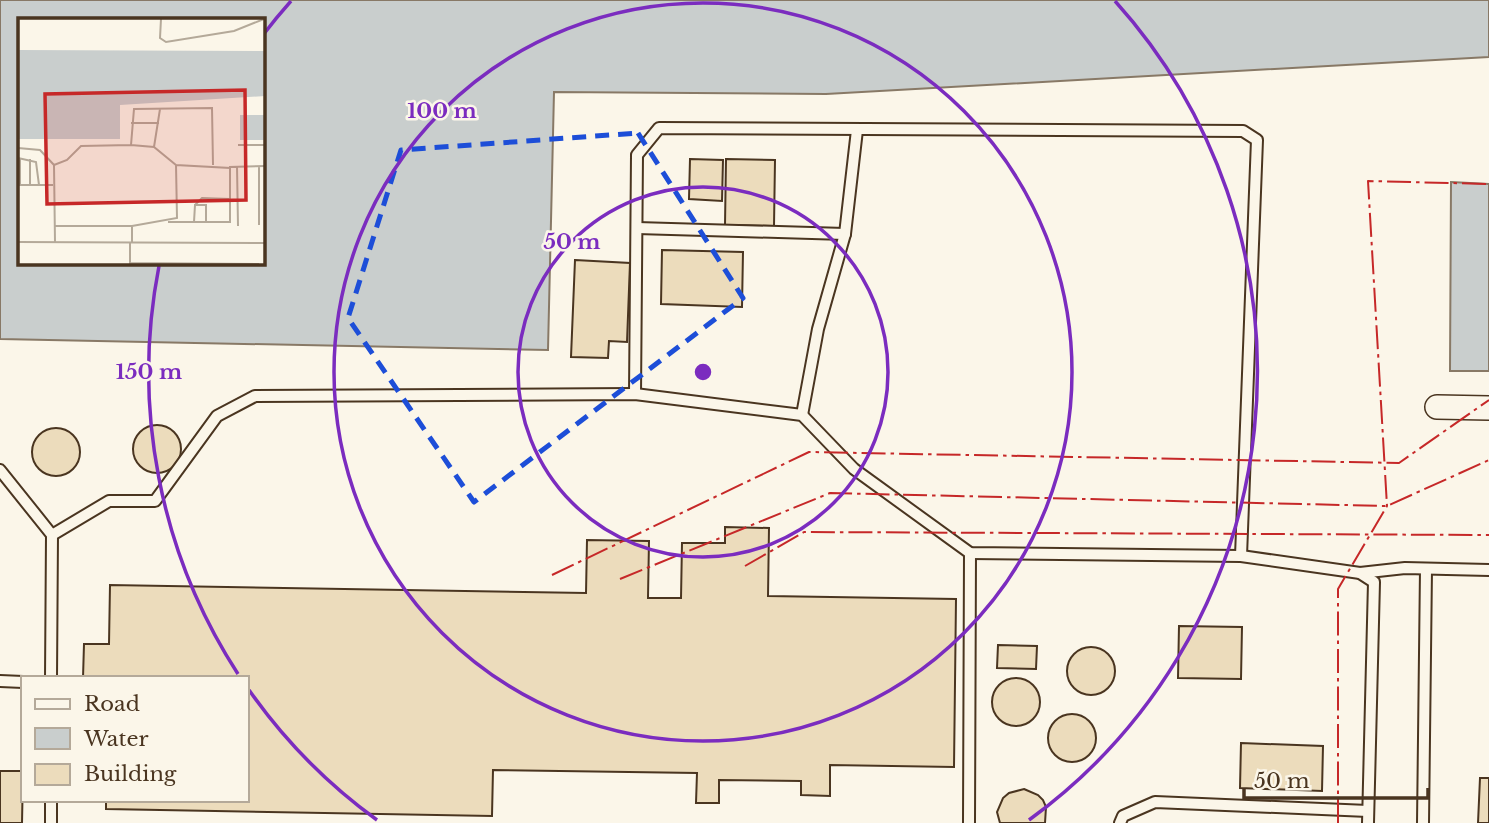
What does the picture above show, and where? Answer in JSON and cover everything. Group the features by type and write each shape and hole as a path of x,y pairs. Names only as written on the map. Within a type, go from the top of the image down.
{"street":[{"path":"1437,407 1489,408"}],"lane":[{"path":"635,394 637,155 659,128 1243,131 1257,140 1241,556"},
{"path":"802,415 818,329 845,234 857,130"},
{"path":"636,228 845,234"},
{"path":"52,535 109,501 155,501 218,416 255,396 635,394 802,415 854,469 970,553 1241,556 1360,573 1426,569 1489,570"},
{"path":"0,470 52,535 51,676"},
{"path":"969,823 970,553"},
{"path":"1423,823 1426,569"},
{"path":"1360,573 1374,582 1368,823"},
{"path":"0,681 21,682"},
{"path":"51,802 51,823"},
{"path":"1120,823 1124,816 1155,802 1368,811"}],"highlighted area":[{"path":"638,133 743,298 474,502 348,318 401,150"}],"water":[{"path":"0,0 1489,0 1489,57 826,94 554,92 548,350 0,339"},
{"path":"1451,182 1489,184 1489,371 1450,371"}],"building":[{"path":"690,159 723,160 722,201 689,199"},
{"path":"726,159 775,160 774,226 725,225"},
{"path":"662,250 743,252 742,307 661,304"},
{"path":"575,260 630,263 627,342 609,341 608,358 571,357"},
{"path":"157,425 166,426 174,432 180,440 180,458 174,466 166,472 157,473 148,472 140,466 134,458 133,449 134,440 140,432 148,426"},
{"path":"56,428 65,429 73,435 79,443 79,461 73,469 65,475 56,476 47,475 39,469 33,461 32,452 33,443 39,435 47,429"},
{"path":"725,527 769,528 768,596 956,599 954,767 830,765 830,796 801,795 801,781 719,780 719,803 696,803 697,773 493,770 492,816 106,809 106,802 248,802 248,676 83,676 84,644 109,644 110,585 586,593 587,540 649,541 648,598 681,598 682,543 725,543"},
{"path":"1179,626 1242,627 1241,679 1178,678"},
{"path":"998,645 1037,646 1036,669 997,668"},
{"path":"1091,647 1100,648 1108,654 1114,662 1114,680 1108,688 1100,694 1091,695 1082,694 1074,688 1068,680 1067,671 1068,662 1074,654 1082,648"},
{"path":"1016,678 1025,679 1033,685 1039,693 1039,711 1033,719 1025,725 1016,726 1007,725 999,719 993,711 992,702 993,693 999,685 1007,679"},
{"path":"1072,714 1081,715 1089,721 1095,729 1095,747 1089,755 1081,761 1072,762 1063,761 1055,755 1049,747 1048,738 1049,729 1055,721 1063,715"},
{"path":"1241,743 1323,746 1322,791 1240,788"},
{"path":"0,771 21,771 22,823 0,823"},
{"path":"1480,778 1489,778 1489,823 1478,823"},
{"path":"1024,789 1043,800 1046,807 1045,823 1000,823 997,812 1003,798 1009,793"}],"power":[{"path":"1338,823 1338,589 1387,506 1368,181 1489,184"},
{"path":"552,575 809,452 1399,463 1489,400"},
{"path":"620,579 830,493 1387,506 1489,460"},
{"path":"745,566 804,532 1489,535"}]}
